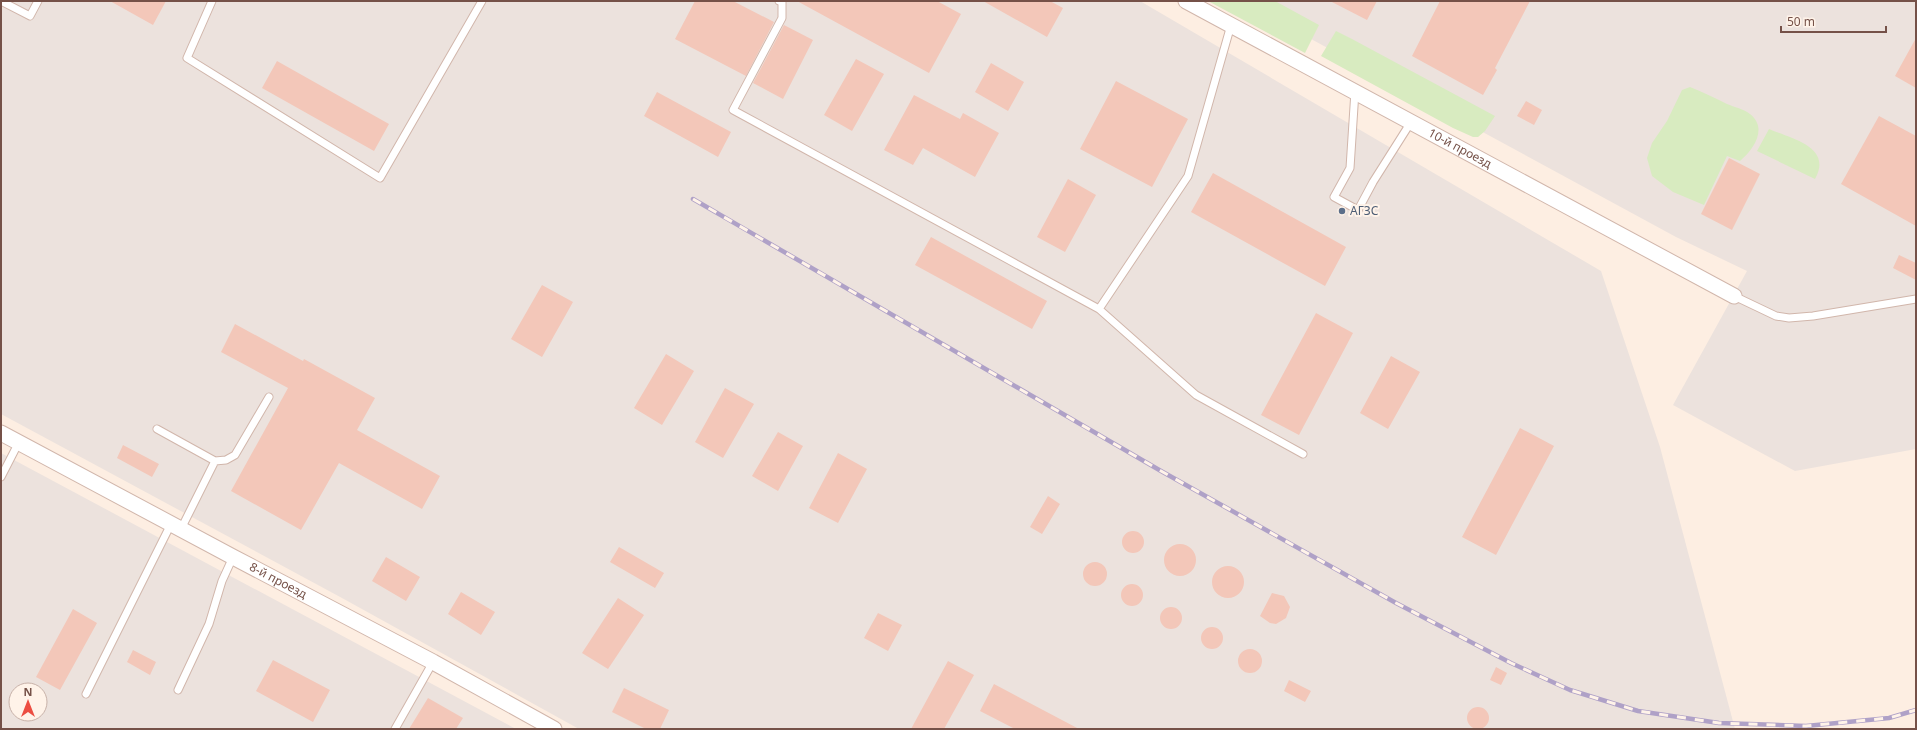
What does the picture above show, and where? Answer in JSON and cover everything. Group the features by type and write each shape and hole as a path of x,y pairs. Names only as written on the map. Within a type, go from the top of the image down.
{"street":[{"name":"10-й проезд","path":"1186,1 1232,24 1734,296"},
{"name":"8-й проезд","path":"1,433 433,662 554,729"}],"lane":[{"path":"1,1 30,16 38,1"},
{"path":"212,1 187,58 380,178 482,1"},
{"path":"780,1 782,2 782,18 733,110 1099,309 1196,395 1302,454"},
{"path":"1099,309 1188,176 1232,24"},
{"path":"1355,91 1350,168 1334,197 1358,210 1373,182 1412,122"},
{"path":"1734,296 1776,316 1789,318 1813,316 1916,298"},
{"path":"157,429 215,461 226,460 235,455 269,397"},
{"path":"1,477 19,442"},
{"path":"86,694 176,527 215,461"},
{"path":"178,690 209,624 222,581 233,557"},
{"path":"395,729 433,662"}],"shaded area":[{"path":"1,1 1140,1 1601,271 1660,447 1735,729 579,729 342,598 1,414"},
{"path":"1241,1 1916,1 1916,449 1795,471 1673,405 1747,271 1676,237"},
{"path":"1,453 516,729 1,729"}],"green space":[{"path":"1208,1 1275,1 1319,25 1305,53"},
{"path":"1336,31 1495,116 1485,131 1478,137 1473,137 1453,128 1321,56"},
{"path":"1690,87 1748,112 1758,126 1757,138 1754,145 1740,161 1727,156 1704,205 1673,192 1652,176 1647,158 1652,143 1667,121 1682,90"},
{"path":"1769,129 1798,141 1814,152 1819,159 1819,168 1815,179 1757,151"}],"building":[{"path":"110,1 166,1 153,25"},
{"path":"695,1 733,1 774,22 746,76 675,39"},
{"path":"797,1 937,1 961,14 929,73"},
{"path":"983,1 1050,1 1063,8 1047,37"},
{"path":"1330,1 1377,1 1367,20"},
{"path":"1440,1 1530,1 1495,68 1497,70 1483,95 1412,56"},
{"path":"784,25 813,40 783,99 753,83"},
{"path":"1916,38 1916,88 1895,76"},
{"path":"856,59 884,74 852,131 824,115"},
{"path":"277,61 389,124 374,151 262,88"},
{"path":"991,63 1024,82 1008,111 975,92"},
{"path":"1116,81 1188,119 1152,187 1080,149"},
{"path":"657,92 731,132 718,157 644,116"},
{"path":"914,95 960,119 963,113 999,133 975,177 923,148 913,165 884,150"},
{"path":"1526,101 1542,110 1534,125 1517,116"},
{"path":"1879,116 1916,136 1916,226 1841,184"},
{"path":"1729,158 1760,174 1732,230 1701,214"},
{"path":"1213,173 1346,247 1325,286 1191,212"},
{"path":"1068,179 1096,195 1065,252 1037,237"},
{"path":"931,237 1047,301 1032,329 915,265"},
{"path":"1899,255 1916,263 1916,280 1893,268"},
{"path":"542,285 573,302 542,357 511,339"},
{"path":"1316,313 1353,333 1299,435 1261,415"},
{"path":"235,324 303,361 304,359 375,398 357,430 440,476 422,509 339,463 301,530 231,491 288,388 221,352"},
{"path":"666,354 694,371 662,425 634,408"},
{"path":"1391,356 1420,372 1388,429 1360,413"},
{"path":"725,388 754,404 723,458 695,442"},
{"path":"1520,428 1554,446 1496,555 1462,537"},
{"path":"778,432 803,446 778,491 752,476"},
{"path":"123,445 159,464 152,477 117,458"},
{"path":"838,453 867,469 838,523 809,508"},
{"path":"1048,496 1060,504 1042,534 1030,527"},
{"path":"1133,531 1141,534 1144,542 1141,550 1133,553 1125,550 1122,542 1125,534"},
{"path":"1180,544 1191,549 1196,560 1191,571 1180,576 1169,571 1164,560 1169,549"},
{"path":"619,547 664,573 655,588 610,562"},
{"path":"386,557 420,577 406,601 372,581"},
{"path":"1095,562 1104,565 1107,574 1104,583 1095,586 1086,583 1083,574 1086,565"},
{"path":"1228,566 1239,571 1244,582 1239,593 1228,598 1217,593 1212,582 1217,571"},
{"path":"1132,584 1140,587 1143,595 1140,603 1132,606 1124,603 1121,595 1124,587"},
{"path":"461,592 495,612 481,635 448,614"},
{"path":"1272,593 1284,596 1290,607 1286,618 1276,624 1270,623 1260,616"},
{"path":"618,598 644,615 608,669 582,653"},
{"path":"1171,607 1179,610 1182,618 1179,626 1171,629 1163,626 1160,618 1163,610"},
{"path":"73,609 97,623 60,690 48,684 48,682 36,677"},
{"path":"878,613 902,625 888,651 864,638"},
{"path":"1212,627 1220,630 1223,638 1220,646 1212,649 1204,646 1201,638 1204,630"},
{"path":"1250,649 1259,652 1262,661 1259,670 1250,673 1241,670 1238,661 1241,652"},
{"path":"133,650 156,662 150,675 127,662"},
{"path":"273,660 330,690 313,722 256,691"},
{"path":"948,661 974,675 944,729 911,729"},
{"path":"1496,667 1507,673 1501,685 1490,680"},
{"path":"1289,680 1311,691 1305,702 1284,691"},
{"path":"994,684 1079,729 1015,729 980,711"},
{"path":"624,688 669,710 660,729 646,729 612,712"},
{"path":"428,698 463,718 456,729 409,729"},
{"path":"1478,707 1486,710 1489,718 1486,726 1478,729 1470,726 1467,718 1470,710"}],"railway":[{"path":"693,199 1161,471 1396,603 1511,663 1570,690 1638,711 1719,723 1806,726 1889,718 1916,710"}],"place":[{"name":"АГЗС","path":"1342,211"}]}
